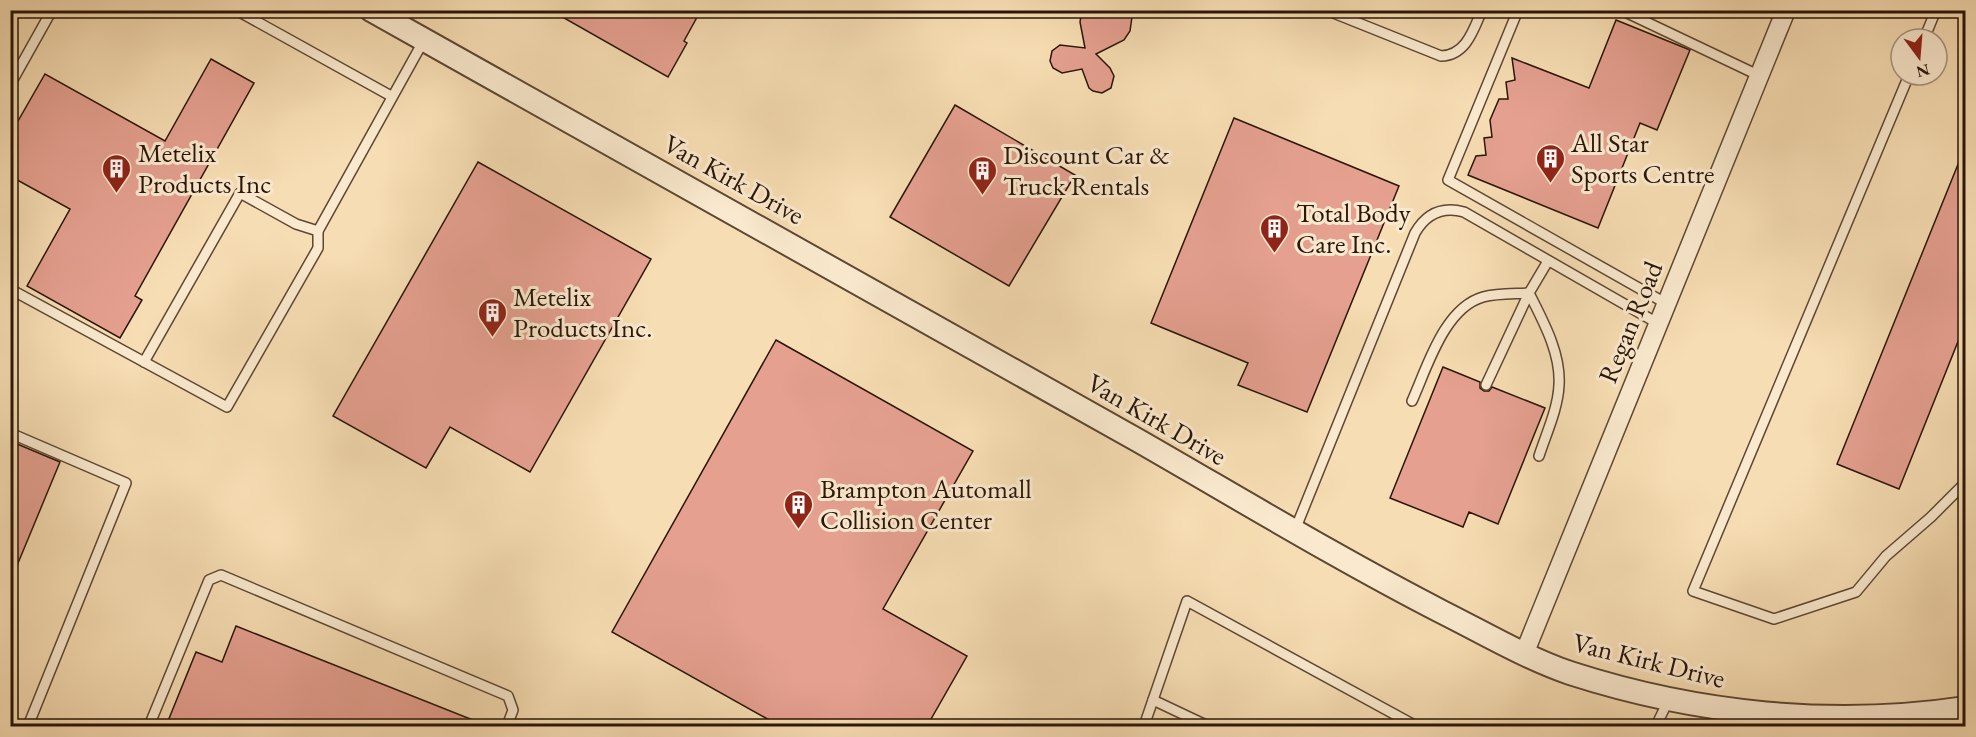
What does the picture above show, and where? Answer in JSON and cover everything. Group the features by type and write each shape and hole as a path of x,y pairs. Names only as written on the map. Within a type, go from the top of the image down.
{"street":[{"name":"Van Kirk Drive","path":"371,10 858,280 1405,592 1524,654 1565,671 1640,694 1732,711 1857,718 1925,714 1965,708"},
{"name":"Regan Road","path":"1524,654 1786,10"}],"lane":[{"path":"10,85 52,10"},
{"path":"236,10 391,96"},
{"path":"1326,10 1441,56 1451,56 1462,48 1470,38 1482,10"},
{"path":"1518,10 1448,180 1667,304"},
{"path":"1621,10 1760,76"},
{"path":"1929,27 1936,10"},
{"path":"10,289 227,407 318,248 318,231 424,40"},
{"path":"1904,87 1693,591 1774,619 1856,592 1886,556 1930,518 1965,482"},
{"path":"144,362 240,193 296,224 318,231"},
{"path":"1295,530 1415,233 1421,222 1429,215 1442,210 1454,209 1464,212 1659,324"},
{"path":"1486,385 1529,293 1548,261"},
{"path":"1412,401 1445,329 1462,308 1482,297 1529,293"},
{"path":"1529,293 1552,345 1559,377 1554,412 1539,456"},
{"path":"10,433 126,483 28,726"},
{"path":"149,726 209,580 221,575 508,696 513,710 507,726"},
{"path":"1144,726 1187,601 1416,726"},
{"path":"1656,726 1669,699"},
{"path":"1153,700 1208,726"}],"building":[{"path":"550,10 701,10 684,41 687,43 668,77"},
{"path":"1082,10 1130,10 1132,17 1130,31 1124,40 1096,54 1110,68 1114,76 1111,88 1102,93 1089,88 1082,69 1062,73 1053,68 1050,61 1052,51 1060,45 1085,48 1080,22"},
{"path":"1616,20 1690,50 1657,130 1640,123 1598,228 1468,175 1476,156 1486,155 1484,138 1492,137 1490,120 1499,99 1508,99 1506,82 1515,80 1512,58 1589,88"},
{"name":"Metelix Products Inc","path":"211,59 254,83 135,296 142,300 120,338 27,286 70,209 10,176 10,135 45,74 165,141"},
{"name":"Discount Car & Truck Rentals","path":"955,105 1075,175 1009,286 890,217"},
{"name":"Total Body Care Inc.","path":"1234,118 1399,186 1307,412 1238,385 1248,363 1151,323"},
{"path":"1965,147 1965,324 1899,489 1837,464"},
{"name":"Metelix Products Inc.","path":"478,162 651,259 530,472 450,427 426,468 333,416"},
{"name":"Brampton Automall Collision Center","path":"776,340 973,451 883,609 967,656 927,726 780,726 612,632"},
{"path":"1443,367 1480,382 1480,388 1484,391 1489,391 1492,387 1545,408 1498,524 1469,512 1463,527 1390,498"},
{"path":"10,441 60,462 11,580 10,580"},
{"path":"236,626 488,726 166,726 196,652 222,662"}],"place":[{"name":"All Star Sports Centre","path":"1550,184"},
{"name":"Metelix Products Inc","path":"117,194"},
{"name":"Discount Car & Truck Rentals","path":"982,196"},
{"name":"Total Body Care Inc.","path":"1275,254"},
{"name":"Metelix Products Inc.","path":"492,338"},
{"name":"Brampton Automall Collision Center","path":"799,530"}]}
